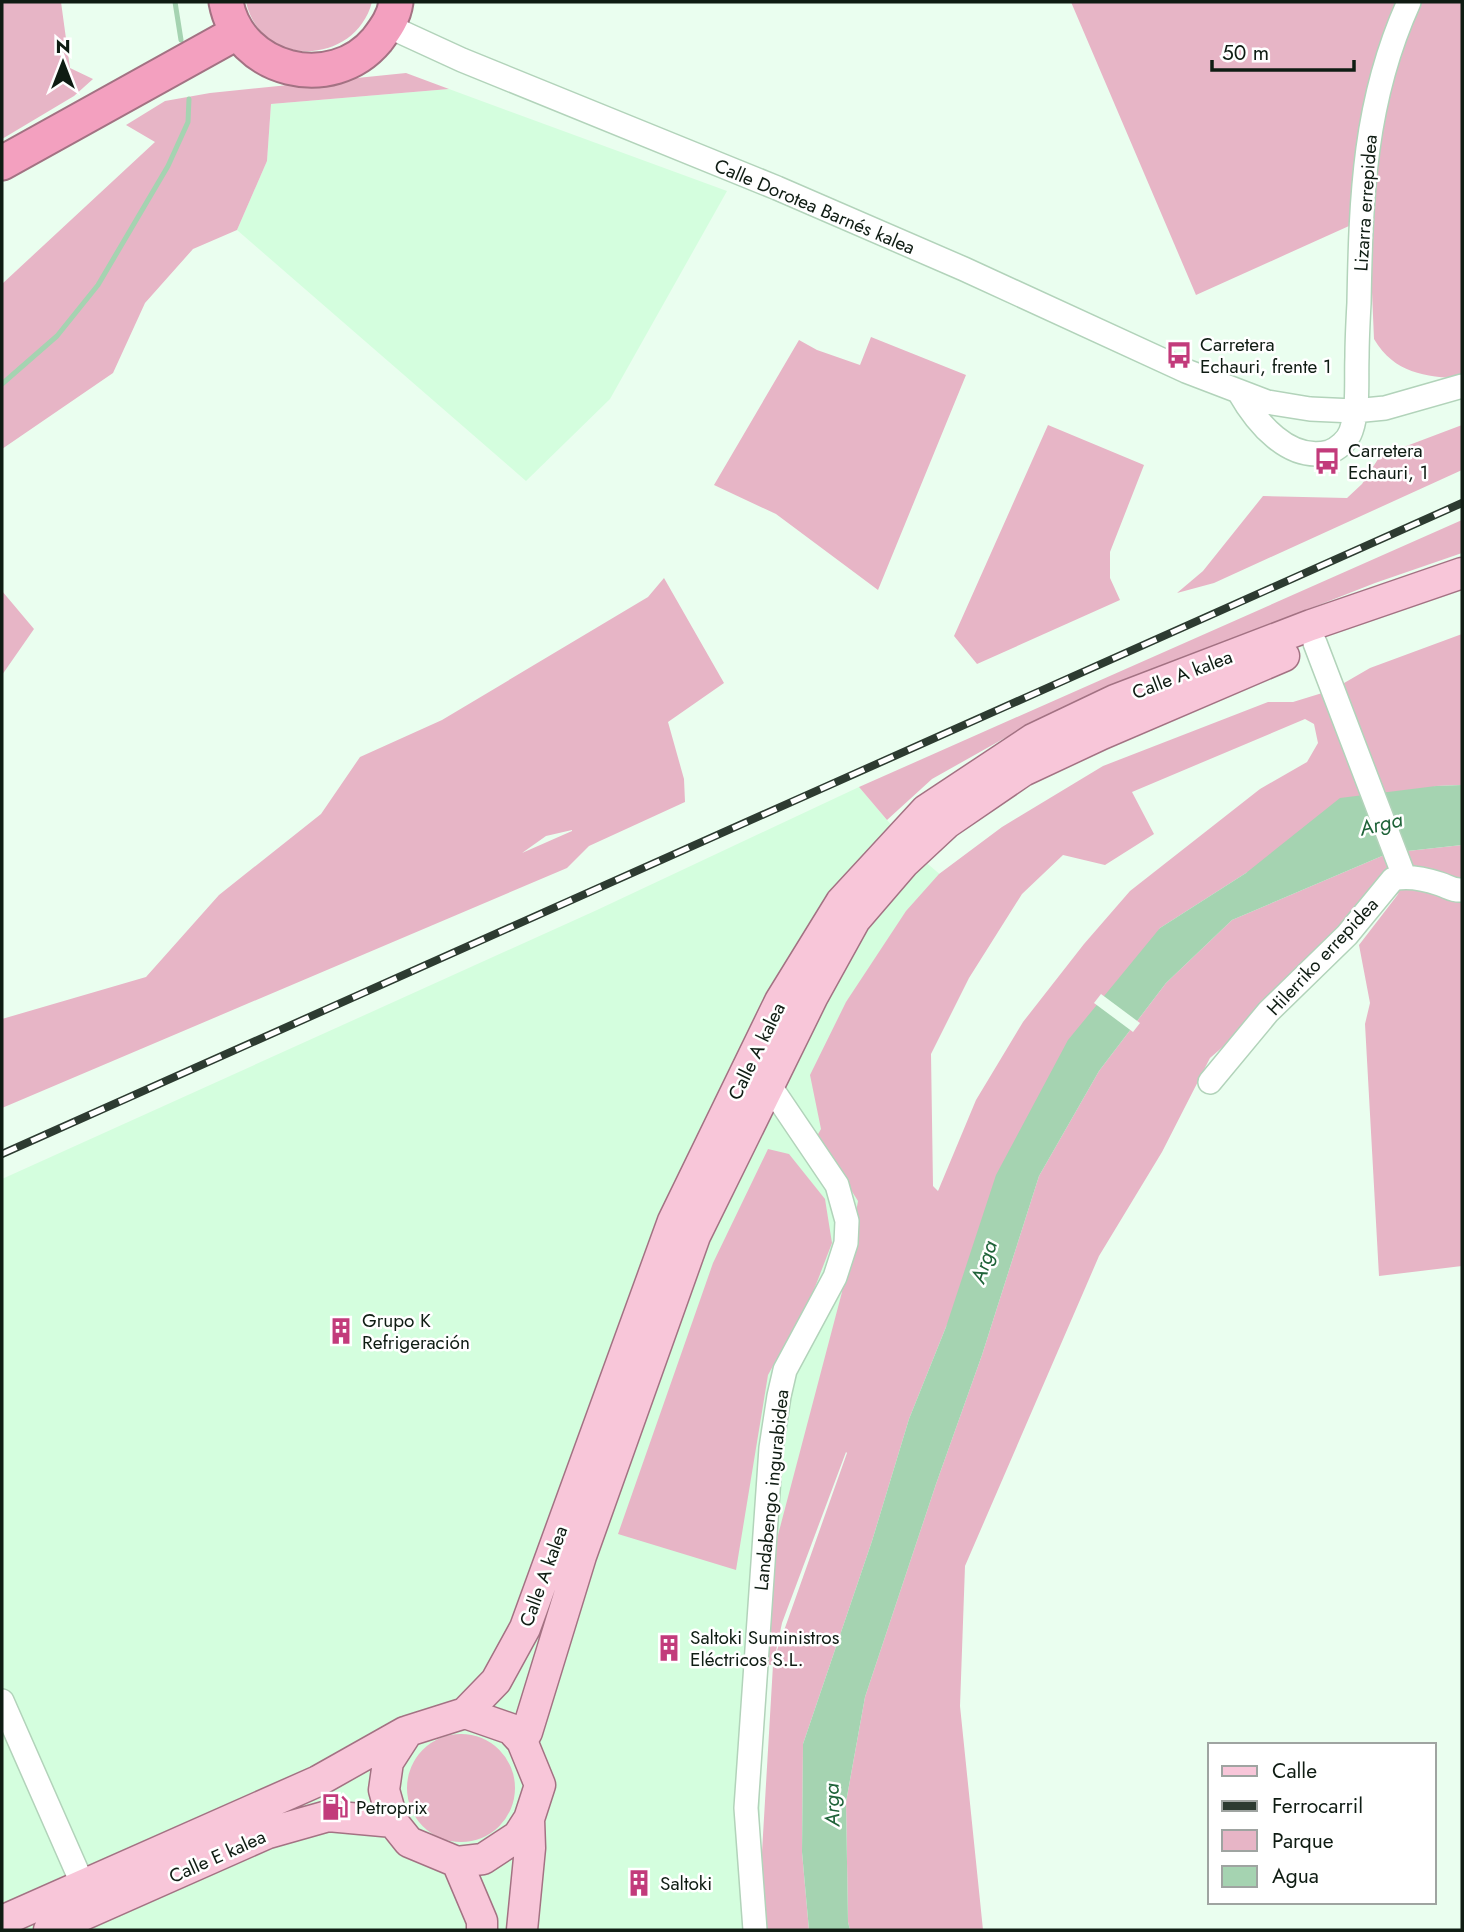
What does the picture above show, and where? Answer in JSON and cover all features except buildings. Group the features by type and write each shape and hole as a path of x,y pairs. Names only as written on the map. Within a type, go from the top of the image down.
{"highway":[{"path":"226,2 238,32 258,54 284,68 313,72 342,66 368,51 392,14"},
{"path":"2,163 238,32"}],"main road":[{"path":"1313,634 1462,573"},
{"path":"1313,634 1462,591"},
{"name":"Calle A kalea","path":"522,1741 581,1556 695,1236 813,996 855,920 904,863 947,823 1023,771 1313,634"},
{"name":"Calle A kalea","path":"465,1713 496,1681 525,1628 673,1221 780,1001 841,902 926,810 1033,740 1115,700 1313,634"},
{"path":"465,1713 511,1729 522,1741 540,1785 529,1819 518,1836 483,1859 457,1862 409,1842 393,1822 384,1790 388,1762 408,1731 465,1713"},
{"name":"Calle E kalea","path":"2,1922 318,1781 408,1731"},
{"name":"Calle E kalea","path":"49,1930 268,1833 328,1816 393,1822"},
{"path":"522,1930 530,1848 529,1819"},
{"path":"457,1862 482,1921 481,1930"}],"street":[{"name":"Lizarra errepidea","path":"1239,392 1252,414 1290,448 1303,453 1318,455 1335,450 1351,432 1367,145 1379,87 1395,33 1409,2"},
{"name":"Calle Dorotea Barnés kalea","path":"392,14 462,60 790,194 964,269 1186,371 1239,392"},
{"path":"1239,392 1267,402 1354,411 1385,408 1462,386"},
{"path":"1313,634 1340,713 1401,867 1460,896"},
{"name":"Hilerriko errepidea","path":"1210,1082 1269,1012 1347,935 1401,867"},
{"name":"Landabengo ingurabidea","path":"755,1930 746,1808 771,1448 785,1370 835,1277 846,1242 847,1222 837,1185 770,1086"},
{"path":"2,1700 83,1885"}],"shaded area":[{"path":"449,89 727,191 610,399 526,481 237,230 267,161 271,104"},
{"path":"859,787 915,853 977,906 904,1013 760,1664 760,1930 2,1930 2,1179 597,910"}],"green space":[{"path":"2,2 61,2 70,68 93,79 74,96 2,139"},
{"path":"246,2 372,2 362,23 347,38 329,48 308,51 288,48 270,39 255,24"},
{"path":"1071,2 1462,2 1462,379 1423,374 1401,366 1382,351 1374,339 1369,221 1349,226 1196,295"},
{"path":"406,73 449,89 271,104 267,161 237,230 193,249 145,303 113,373 2,449 2,284 155,142 126,125 165,101 210,93"},
{"path":"871,337 966,375 878,590 776,514 714,485 799,340 817,350 860,365"},
{"path":"1048,425 1144,465 1110,552 1110,578 1120,600 977,664 954,636"},
{"path":"1462,425 1462,470 1214,583 1177,593 1203,571 1263,496 1347,498 1362,484 1380,456"},
{"path":"1462,520 1462,553 1375,583 1135,677 1003,739 932,779 887,820 859,787"},
{"path":"664,578 724,683 668,722 684,779 685,802 589,846 567,868 2,1108 2,1019 146,977 219,895 321,814 360,757 442,720 648,597","holes":["572,831 522,853 546,836"]},
{"path":"2,591 34,629 2,675"},
{"path":"1462,634 1462,785 1436,786 1246,873 1160,928 946,1327 909,1419 872,1541 803,1744 802,1852 809,1930 762,1930 759,1903 773,1665 756,1664 757,1638 778,1535 842,1292 858,1201 817,1136 821,1129 810,1075 846,1002 906,911 939,874 1002,827 1103,766 1268,702 1293,702 1332,690 1370,668","holes":["1305,719 1314,724 1318,743 1307,762 1260,789 1130,891 1023,1022 976,1100 938,1191 933,1186 931,1054 969,978 1022,894 1063,855 1105,865 1154,834 1132,792","847,1453 775,1656 782,1623"]},
{"path":"1462,845 1462,1266 1379,1276 1365,1024 1370,1003 1359,945 1399,893 1210,1058 1162,1152 1099,1256 965,1566 960,1706 983,1930 850,1930 846,1802 865,1697 982,1355 1039,1176 1099,1071 1166,983 1232,920 1389,853"},
{"path":"768,1149 789,1154 825,1199 832,1243 812,1295 768,1375 736,1570 618,1534 713,1263"},
{"path":"461,1734 482,1738 499,1750 511,1767 515,1788 511,1809 499,1826 482,1838 461,1842 440,1838 423,1826 411,1809 407,1788 411,1767 423,1750 440,1738"}],"water":[{"name":"Arga","path":"1462,785 1462,845 1389,853 1232,920 1166,983 1099,1071 1039,1176 982,1355 865,1697 846,1802 850,1930 809,1930 802,1852 803,1744 872,1541 909,1419 946,1327 996,1175 1068,1040 1160,928 1246,873 1340,798"}],"pier":[{"path":"1101,994 1140,1023 1133,1032 1094,1003"}],"waterway":[{"path":"175,2 181,40"},
{"path":"2,384 57,336 98,285 168,166 188,122 189,99"}],"railway":[{"path":"2,1154 1462,503"}],"place":[{"name":"Carretera Echauri, frente 1","path":"1179,355"},
{"name":"Carretera Echauri, 1","path":"1327,461"},
{"name":"Grupo K Refrigeración","path":"341,1331"},
{"name":"Saltoki Suministros Eléctricos S.L.","path":"669,1648"},
{"name":"Petroprix","path":"335,1807"},
{"name":"Saltoki","path":"639,1883"}]}
